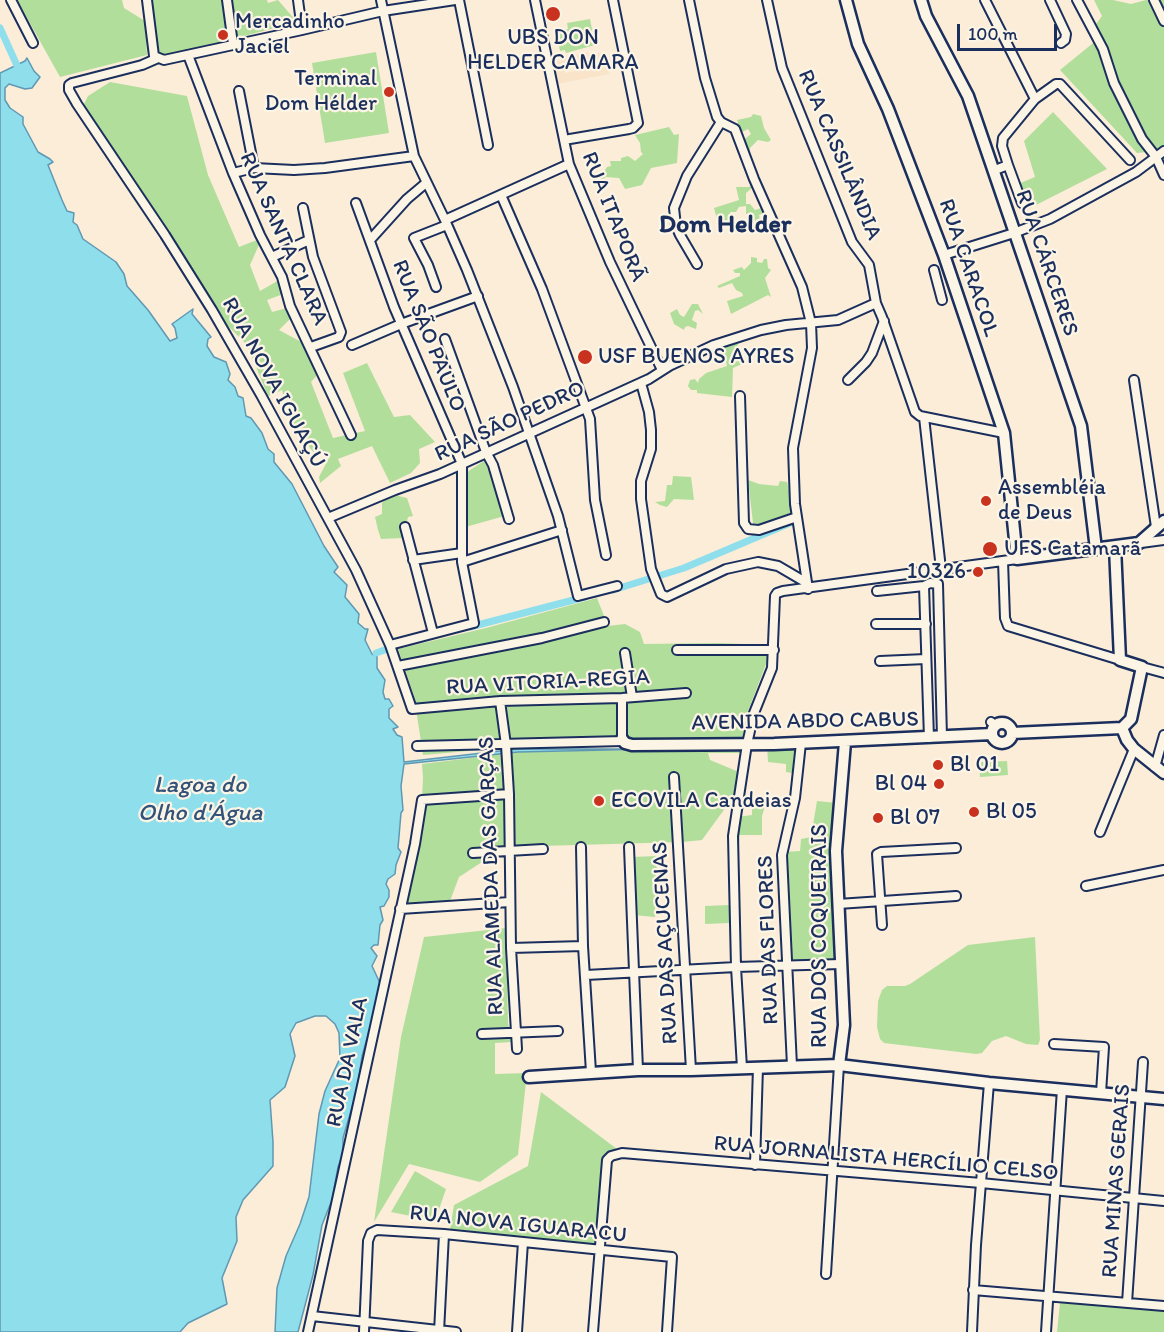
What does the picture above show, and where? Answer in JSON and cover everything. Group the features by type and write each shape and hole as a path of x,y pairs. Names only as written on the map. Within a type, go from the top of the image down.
{"street":[{"path":"11,0 33,43"},
{"path":"147,0 154,56 164,60 383,11 449,0"},
{"path":"227,0 233,44"},
{"path":"298,0 302,30"},
{"path":"381,0 414,156 478,297 529,433 562,530 578,596 617,586"},
{"path":"459,0 488,145"},
{"name":"RUA ITAPORÃ","path":"535,0 569,164 610,262 662,370"},
{"path":"564,140 633,128 638,123 613,0"},
{"path":"689,0 705,78 721,122 732,127 738,135 754,179 802,288 811,323 812,348 793,448 797,517 807,586"},
{"name":"RUA CASSILÂNDIA","path":"767,0 782,68 852,242 869,265 876,303 913,410 924,417 941,569"},
{"name":"RUA CARACOL","path":"846,0 858,44 888,109 944,255 1004,433 1017,559"},
{"name":"RUA CÁRCERES","path":"921,0 926,16 968,96 1081,426 1096,549"},
{"path":"985,0 1035,99"},
{"path":"1050,0 1066,34 1065,40 1061,43"},
{"path":"1077,0 1103,49 1114,83 1142,139 1156,157 1164,175"},
{"path":"1154,0 1164,21"},
{"name":"RUA SANTA CLARA","path":"188,55 233,172 282,277 290,306 351,435"},
{"name":"RUA NOVA IGUAÇÚ","path":"158,58 142,65 72,83 69,85 70,92 212,310 328,518 356,570 390,645 412,709"},
{"path":"1022,203 1002,146 1004,138 1035,99 1052,86 1060,84 1130,160"},
{"path":"239,91 254,168"},
{"path":"697,264 676,226 674,208 687,176 721,122"},
{"path":"944,255 1050,219 1108,189 1164,151"},
{"path":"233,172 254,168 294,170 414,156"},
{"path":"436,287 414,238 569,164"},
{"path":"995,170 1008,165"},
{"name":"RUA SÃO PAULO","path":"370,240 407,199 426,183"},
{"path":"501,195 542,289 586,407 591,428 595,500 606,555"},
{"name":"RUA SÃO PAULO","path":"356,203 401,324 462,464 462,562 474,623 433,633"},
{"path":"303,208 318,273 341,334 339,337 311,347"},
{"path":"272,257 309,240"},
{"path":"934,270 942,300"},
{"path":"352,345 401,324 478,297"},
{"name":"RUA SÃO PEDRO","path":"328,518 462,464 641,383 662,370 714,345 786,325 838,320 876,303"},
{"path":"848,380 872,353 884,321"},
{"path":"445,339 486,452 493,465 509,519"},
{"path":"1134,380 1160,524 1139,543"},
{"path":"641,383 649,412 651,449 641,481 641,499 654,578 661,594 667,597 726,569 758,562 778,566 807,586"},
{"path":"740,396 744,524 748,529 759,530 797,517"},
{"path":"924,417 1004,433"},
{"path":"390,645 433,633 405,527"},
{"path":"462,562 562,530"},
{"path":"742,1068 736,967 733,836 747,744 757,702 769,679 774,651 775,596 777,593 807,586 1164,540"},
{"path":"1114,547 1120,660"},
{"path":"413,561 462,553"},
{"path":"1003,561 1005,618 1008,626 1164,673"},
{"path":"877,591 924,586 935,582 939,587 942,737"},
{"path":"924,586 928,738"},
{"path":"398,666 542,638 604,622"},
{"path":"876,624 926,624"},
{"path":"677,650 774,651"},
{"path":"625,653 632,697"},
{"path":"880,661 926,659"},
{"path":"1012,733 1122,728 1131,719 1142,667"},
{"name":"RUA VITORIA-REGIA","path":"412,709 500,701 622,698 686,693"},
{"path":"417,746 506,748 623,740 622,698"},
{"name":"RUA ALAMEDA DAS GARÇAS","path":"500,701 509,794 511,948 517,1049"},
{"path":"1001,723 1008,724 1012,733 1010,739 1005,743 998,742 993,727 1001,723"},
{"name":"AVENIDA ABDO CABUS","path":"623,740 632,745 845,742 942,737 993,727"},
{"path":"1122,728 1134,749 1160,770"},
{"path":"1160,770 1164,735"},
{"name":"RUA DOS COQUEIRAIS","path":"826,1274 839,1065 844,1025 837,837 845,742"},
{"name":"RUA DAS FLORES","path":"792,1066 782,855 795,798 801,743"},
{"path":"1100,832 1134,749"},
{"name":"RUA DAS AÇUCENAS","path":"674,777 690,1070"},
{"name":"RUA DA VALA","path":"308,1332 415,844 422,800 509,794"},
{"path":"629,847 638,1070"},
{"path":"581,848 583,946 591,1072"},
{"path":"882,925 877,854 956,848"},
{"path":"473,853 543,849"},
{"path":"1086,886 1164,870"},
{"path":"838,904 956,897"},
{"path":"400,909 510,902"},
{"path":"511,948 583,946"},
{"path":"586,975 841,964"},
{"path":"482,1035 558,1031"},
{"path":"1054,1044 1104,1047 1101,1093"},
{"name":"RUA MINAS GERAIS","path":"1127,1303 1143,1062"},
{"path":"529,1077 638,1070 839,1065 989,1083 1164,1099"},
{"path":"755,1165 758,1068"},
{"path":"972,1332 973,1290 989,1083"},
{"path":"1046,1332 1062,1089"},
{"name":"RUA JORNALISTA HERCÍLIO CELSO","path":"599,1251 607,1160 610,1156 622,1153 1164,1201"},
{"name":"RUA NOVA IGUARACU","path":"365,1321 368,1241 371,1233 377,1230 444,1234 672,1257 667,1332"},
{"path":"439,1331 444,1234"},
{"path":"517,1332 523,1242"},
{"path":"593,1332 599,1251"},
{"path":"973,1290 1164,1306"},
{"path":"312,1316 456,1332"},
{"path":"364,1332 365,1321"}],"shaded area":[{"path":"588,52 589,55 604,52 605,61 564,69 565,73 607,65 609,74 556,84 552,62 565,60 565,56 571,55 572,59 574,55"}],"green space":[{"path":"17,0 122,0 124,8 145,21 147,55 60,77"},
{"path":"148,0 222,0 229,43 162,55 153,46"},
{"path":"231,0 267,0 268,3 278,0 297,22 237,38"},
{"path":"1094,0 1113,0 1131,4 1146,0 1164,0 1164,173 1157,151 1137,153 1060,70 1098,39 1093,28 1102,16"},
{"path":"590,19 595,45 566,53 565,50 560,51 556,32 568,29 567,23"},
{"path":"376,52 389,133 325,143 312,63"},
{"path":"110,82 187,96 208,175 239,247 262,238 250,265 260,291 279,280 286,293 267,300 272,312 287,308 292,317 279,330 305,344 319,373 311,382 333,438 365,431 343,373 367,363 394,417 410,415 435,442 419,449 420,463 411,473 390,483 372,446 338,459 341,466 320,483 319,477 330,456 314,453 290,422 282,390 268,396 247,345 220,318 146,199 83,106 88,96"},
{"path":"1053,112 1107,169 1026,210 1018,184 1035,177 1024,141"},
{"path":"753,114 761,116 764,128 771,140 768,142 758,140 750,148 748,160 741,142 751,134 748,129 740,133 734,125 738,123 737,120 751,117"},
{"path":"669,127 674,135 679,134 677,163 651,168 642,185 625,189 619,178 606,177 600,182 607,167 611,166 610,161 621,161 621,158 628,156 635,161 643,154 635,135"},
{"path":"752,184 753,187 746,193 746,204 750,204 755,210 765,207 767,212 759,215 760,220 755,221 753,214 746,214 746,206 739,207 736,212 730,212 734,222 722,222 717,219 714,208 739,200 736,187 749,187"},
{"path":"751,257 757,258 757,262 762,263 764,259 767,259 768,268 771,270 765,278 771,297 768,295 731,314 727,301 743,296 742,293 736,290 732,283 719,288 717,286 740,276 740,273 735,273 733,270 742,267 744,270 751,263"},
{"path":"692,304 698,304 703,314 698,310 695,311 692,320 697,323 696,329 688,326 684,330 674,324 670,313 677,309 684,317"},
{"path":"737,340 742,364 733,368 732,397 697,393 697,390 691,390 688,386 690,380 695,379 698,383 706,373 727,366 722,345"},
{"path":"487,459 508,515 462,528 464,474"},
{"path":"673,476 691,477 694,500 674,499 667,507 655,502 665,501 667,485 672,485"},
{"path":"748,480 778,486 780,481 787,482 793,510 787,519 760,524 753,523"},
{"path":"390,494 407,498 413,516 408,517 403,538 381,539 375,517 382,514 382,503"},
{"path":"597,598 608,626 625,624 640,632 644,644 769,645 768,659 748,711 743,738 502,748 423,755 414,696 398,649"},
{"path":"795,745 792,773 786,772 786,764 768,762 767,746"},
{"path":"742,748 742,753 708,753 710,760 739,772 734,796 702,840 505,847 459,877 450,901 406,903 420,838 422,764 518,752"},
{"path":"1007,761 1008,775 980,777 979,762"},
{"path":"817,801 837,803 832,885 834,961 792,962 784,852 800,851 801,839 811,837"},
{"path":"752,806 765,806 762,816 762,835 740,835 739,843 734,844 736,817 752,815"},
{"path":"657,856 655,917 633,915 631,857"},
{"path":"729,905 729,923 705,924 705,906"},
{"path":"506,928 508,1023 512,1042 495,1043 495,1074 527,1073 518,1155 480,1182 409,1164 374,1222 401,1037 424,937"},
{"path":"1035,937 1040,1040 1038,1045 1026,1044 1006,1036 992,1041 982,1053 976,1054 884,1043 880,1039 877,1027 878,1001 882,990 887,986 910,984 968,945"},
{"path":"541,1092 617,1149 602,1157 595,1245 450,1230 454,1205 528,1166"},
{"path":"415,1171 446,1189 435,1221 391,1212"},
{"path":"1060,1303 1164,1310 1164,1332 1057,1332"}],"water":[{"name":"Lagoa do Olho d'Água","path":"27,58 40,77 32,88 25,89 9,84 5,88 5,100 10,108 23,117 23,124 38,152 53,162 48,165 67,211 74,213 73,222 77,225 83,239 116,262 124,274 127,286 170,341 177,338 172,324 193,309 192,314 211,337 208,339 207,346 214,357 226,362 230,374 228,380 235,387 238,396 243,398 246,416 251,418 262,433 268,449 274,454 274,462 292,484 324,546 338,567 334,572 347,585 345,597 359,614 358,623 368,629 365,640 372,654 377,656 377,668 385,680 383,692 385,699 389,699 393,706 389,709 389,718 398,727 393,729 397,735 402,737 404,762 517,749 653,749 518,752 404,764 401,786 403,810 398,848 401,852 395,874 388,879 386,884 389,897 384,906 380,907 383,920 380,925 378,945 371,948 377,956 372,966 380,983 375,1011 362,1056 357,1090 343,1138 343,1154 338,1167 332,1200 322,1225 313,1275 298,1332 275,1332 277,1288 286,1256 309,1197 319,1114 325,1091 340,1058 339,1033 335,1024 326,1016 315,1016 296,1023 290,1034 295,1056 285,1087 270,1100 273,1166 243,1200 236,1217 237,1241 222,1278 227,1304 188,1323 180,1332 0,1332 0,73"}],"waterway":[{"path":"0,28 20,72"},
{"path":"613,590 684,568 790,523"},
{"path":"470,627 585,597"},
{"path":"376,653 396,646"}],"place":[{"name":"UBS DON HELDER CAMARA","path":"553,14"},
{"name":"Mercadinho Jaciel","path":"223,35"},
{"name":"Terminal Dom Hélder","path":"389,92"},
{"name":"USF BUENOS AYRES","path":"585,357"},
{"name":"Assembléia de Deus","path":"986,501"},
{"name":"UFS Catamarã","path":"990,549"},
{"name":"10326","path":"978,572"},
{"name":"Bl 01","path":"938,765"},
{"name":"Bl 04","path":"939,784"},
{"name":"ECOVILA Candeias","path":"599,801"},
{"name":"Bl 05","path":"974,812"},
{"name":"Bl 07","path":"878,818"}],"district":[{"name":"Dom Helder","path":"725,225"}]}
